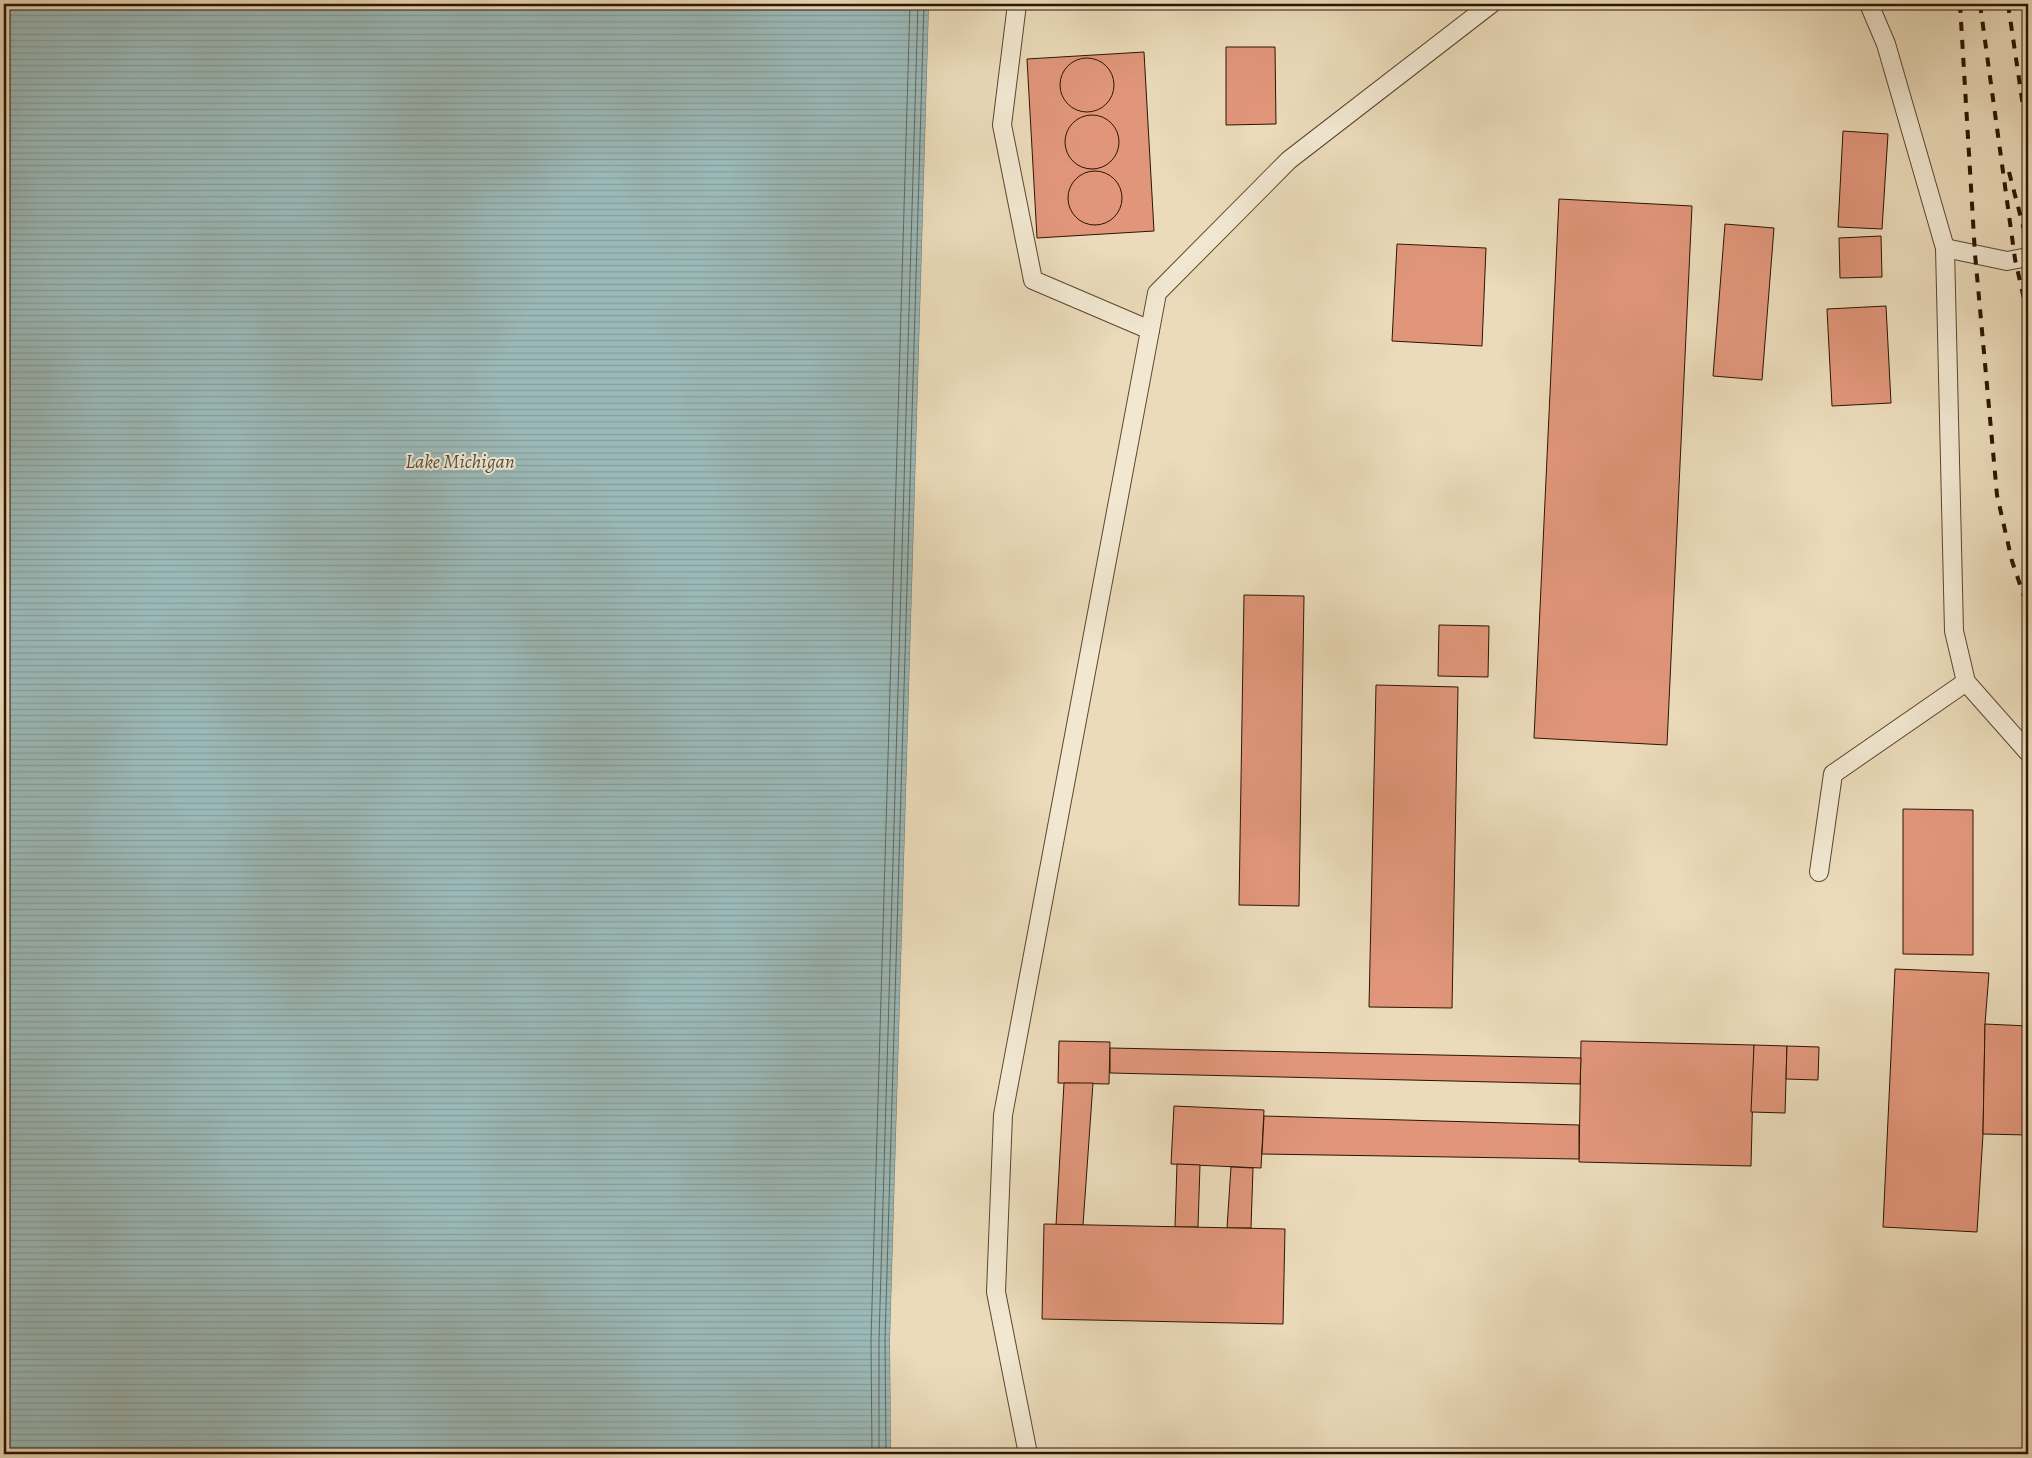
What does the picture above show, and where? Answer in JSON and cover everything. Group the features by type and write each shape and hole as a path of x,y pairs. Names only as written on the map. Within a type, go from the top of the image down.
{"lane":[{"path":"1017,4 1002,125 1033,280 1150,330"},
{"path":"1028,1454 996,1292 1003,1115 1156,293 1288,160 1492,4"},
{"path":"1869,4 1886,44 1945,248 1954,631 1966,682 2028,752"},
{"path":"1945,248 2007,261 2028,257"},
{"path":"1819,872 1833,774 1966,682"}],"water":[{"name":"Lake Michigan","path":"4,4 929,4 890,1340 891,1454 4,1454"}],"pier":[{"path":"929,4 931,4 893,1340 893,1454 891,1454 890,1340"}],"building":[{"path":"1081,4 1218,4 1082,8"},
{"path":"1226,47 1275,47 1276,124 1226,125"},
{"path":"1144,52 1154,231 1037,238 1027,59"},
{"path":"1087,58 1097,60 1106,66 1112,75 1114,85 1112,95 1106,104 1097,110 1087,112 1077,110 1068,104 1062,95 1060,85 1062,75 1068,66 1077,60"},
{"path":"1092,115 1102,117 1111,123 1117,132 1119,142 1117,152 1111,161 1102,167 1092,169 1082,167 1073,161 1067,152 1065,142 1067,132 1073,123 1082,117"},
{"path":"1843,131 1888,134 1882,229 1838,227"},
{"path":"1090,171 1100,171 1114,179 1120,188 1122,198 1120,208 1114,217 1100,225 1090,225 1080,220 1073,213 1068,203 1068,193 1073,183 1080,176"},
{"path":"1559,199 1692,206 1667,745 1534,738"},
{"path":"1725,224 1774,228 1762,380 1713,376"},
{"path":"1881,236 1882,277 1840,278 1839,238"},
{"path":"1397,244 1486,248 1482,346 1392,341"},
{"path":"1886,306 1891,403 1832,406 1827,309"},
{"path":"1244,595 1304,596 1299,906 1239,905"},
{"path":"1439,625 1489,626 1488,677 1438,676"},
{"path":"1376,685 1458,687 1452,1008 1369,1007"},
{"path":"1903,809 1973,810 1973,955 1903,954"},
{"path":"1895,969 1989,973 1985,1024 1983,1134 1977,1232 1883,1227"},
{"path":"1985,1024 2028,1026 2025,1105 2027,1135 1983,1134"},
{"path":"1059,1041 1110,1042 1109,1084 1058,1083"},
{"path":"1581,1041 1754,1045 1751,1166 1579,1162"},
{"path":"1754,1045 1787,1046 1785,1113 1751,1112"},
{"path":"1787,1046 1819,1047 1818,1080 1786,1079"},
{"path":"1110,1048 1581,1058 1580,1084 1110,1073"},
{"path":"1064,1083 1093,1083 1083,1225 1056,1225"},
{"path":"2028,1104 2028,1160 2025,1105"},
{"path":"1174,1106 1264,1110 1261,1168 1171,1164"},
{"path":"1264,1116 1579,1125 1579,1159 1262,1154"},
{"path":"1177,1164 1200,1165 1198,1227 1175,1227"},
{"path":"1231,1167 1253,1168 1251,1228 1227,1228"},
{"path":"1044,1224 1285,1229 1283,1324 1042,1319"}],"railway":[{"path":"1960,4 1975,254 1997,495 2012,561 2028,608"},
{"path":"1980,4 2015,259 2028,317"},
{"path":"2008,4 2028,140"},
{"path":"2009,172 2028,245"}]}
